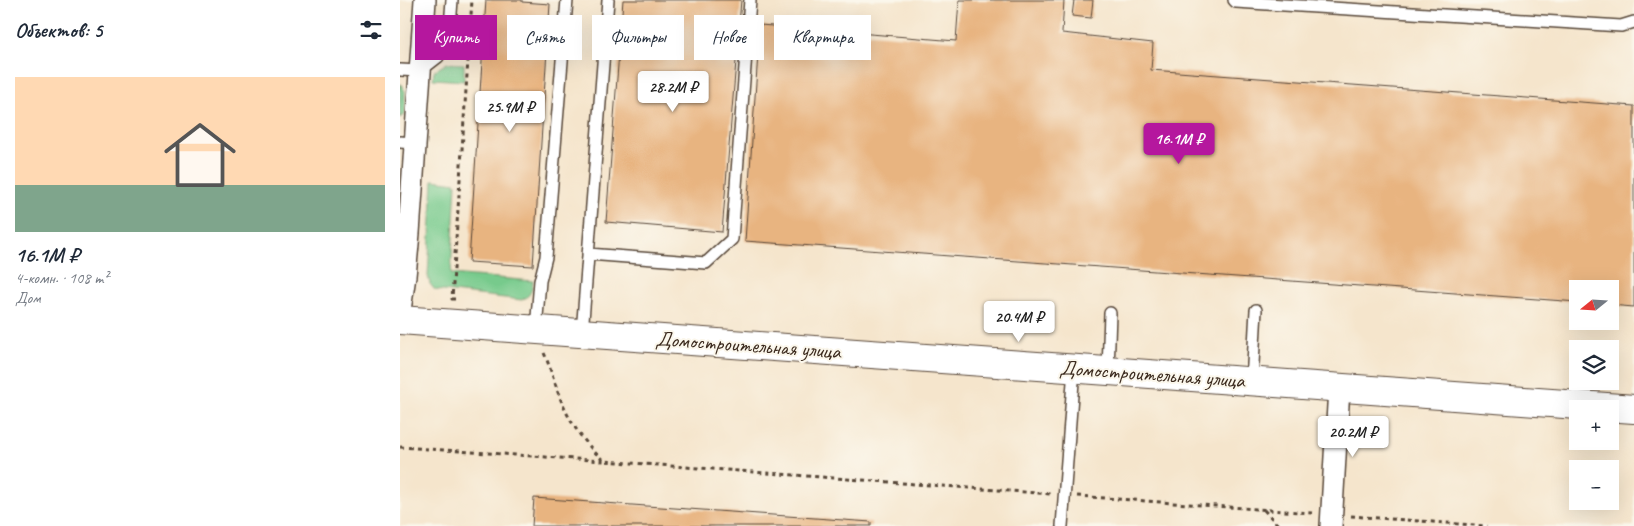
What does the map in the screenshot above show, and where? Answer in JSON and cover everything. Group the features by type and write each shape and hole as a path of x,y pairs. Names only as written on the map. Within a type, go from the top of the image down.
{"street":[{"path":"400,310 409,233 407,143 410,70 425,0"},
{"name":"Домостроительная улица","path":"400,320 539,340 582,333 1634,409"},
{"path":"1331,520 1339,388"}],"lane":[{"path":"410,70 438,57 449,40 452,0"},
{"path":"539,340 540,281 546,257 567,0"},
{"path":"582,333 608,0"},
{"path":"588,254 706,263 732,239 750,0"},
{"path":"1234,0 1236,2 1621,26 1634,22"},
{"path":"1252,382 1256,310"},
{"path":"1108,371 1110,312"},
{"path":"1062,526 1074,369"}],"path":[{"path":"452,299 472,0"},
{"path":"539,340 551,368 563,406 576,430 592,450 604,461"},
{"path":"400,447 1263,510 1331,520 1487,526"},
{"path":"1263,510 1279,526"}],"green space":[{"path":"447,63 464,64 464,81 433,79 434,71"},
{"path":"400,83 405,91 405,114 400,118"},
{"path":"433,180 456,183 451,274 533,281 529,294 522,300 435,290 430,284 428,276"}],"building":[{"path":"486,0 522,0 522,2 550,4 549,15 507,15 507,60 546,60 533,266 469,262 482,60 497,60 497,15 485,15"},
{"path":"623,0 741,0 740,15 694,15 694,60 736,60 722,232 606,222 618,60 684,60 684,15 622,15"},
{"path":"959,0 1064,0 1062,33 1153,43 1151,70 1634,106 1634,307 1619,306 1619,280 1569,280 1569,301 745,241 758,60 764,60 764,25 774,26 774,60 871,60 871,34 956,41"},
{"path":"1074,0 1093,0 1091,18 1072,16"},
{"path":"534,498 871,522 871,526 532,526"}]}
